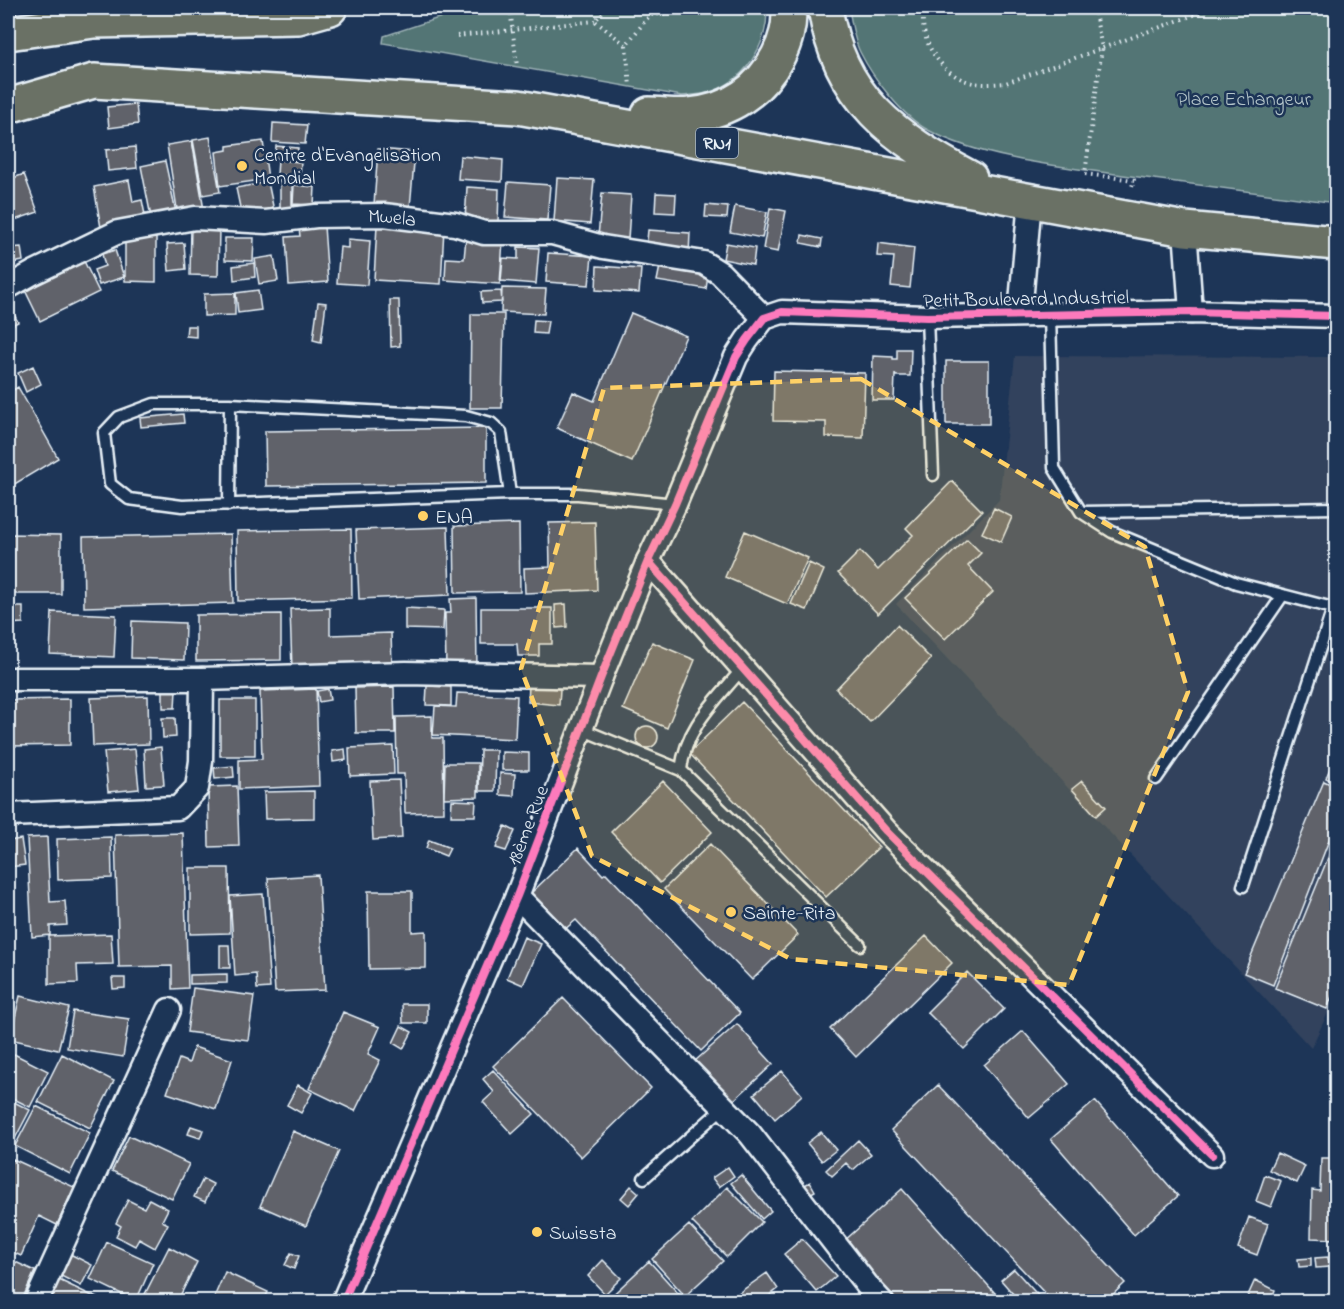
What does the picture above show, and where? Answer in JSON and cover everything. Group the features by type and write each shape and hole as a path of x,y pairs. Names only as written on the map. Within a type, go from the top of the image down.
{"highway":[{"path":"8,33 94,21 298,17 330,8"},
{"path":"518,107 689,116 720,110 748,95 770,72 784,44 789,8"},
{"path":"825,8 828,25 846,76 862,99 887,125 933,159 1015,197"},
{"path":"8,106 94,81"},
{"name":"RN1","path":"8,87 94,81 518,107 1185,229 1336,243"}],"street":[{"path":"1015,197 1020,314"},
{"name":"Mwela","path":"8,287 118,232 195,219 266,222 316,216 384,215 455,224 484,233 552,233 603,247 704,263 720,273 764,318"},
{"path":"1185,229 1191,312"},
{"name":"Petit Boulevard Industriel","path":"764,318 782,312 927,317 1191,312 1336,316"},
{"name":"18ème Rue","path":"343,1302 517,896 580,729 648,561 675,504 736,357 764,318"},
{"path":"648,561 886,831 1212,1155"},
{"path":"8,679 202,679 406,673 601,677"},
{"path":"8,815 178,808 197,788 201,761 202,679"},
{"path":"517,896 750,1134 882,1302"},
{"path":"36,1302 169,1010"}],"lane":[{"path":"1050,314 1054,468 1081,512 1112,532 1236,583 1335,608 1243,886"},
{"path":"927,317 933,475"},
{"path":"510,494 501,432 491,423 465,416 230,404 154,404 119,417 104,433 110,484 129,499 182,506 510,494 578,494 675,504"},
{"path":"229,506 230,404"},
{"path":"1081,512 1336,508"},
{"path":"1156,780 1283,595"},
{"path":"681,770 683,752 696,725 742,669"},
{"path":"580,729 681,770 860,945"},
{"path":"644,1178 724,1107"}],"path":[{"path":"510,8 517,66"},
{"path":"457,36 595,21 606,8"},
{"path":"642,8 651,15"},
{"path":"630,86 626,45 651,15 713,8"},
{"path":"924,8 924,34 933,54 946,70 964,80 985,85 1006,82 1213,8"},
{"path":"1094,8 1102,48 1085,174 1134,180 1124,217"},
{"path":"595,21 626,45"}],"highlighted area":[{"path":"861,379 1145,547 1188,692 1069,985 791,959 592,856 521,669 604,388"}],"shaded area":[{"path":"1015,356 1336,357 1336,996 1311,1048 896,604 999,500"}],"green space":[{"path":"469,8 767,8 766,22 758,49 743,71 720,88 694,95 682,96 383,43 384,36"},
{"name":"Place Echangeur","path":"849,8 1336,8 1336,203 1049,165 998,155 949,140 928,130 908,116 880,84 858,47"}],"building":[{"path":"136,104 138,124 109,128 107,107"},
{"path":"273,123 307,125 305,144 272,142"},
{"path":"210,137 220,192 203,195 193,140"},
{"path":"192,141 204,210 178,215 167,145"},
{"name":"Centre d'Evangelisation Mondial","path":"263,141 268,179 220,186 216,152 227,150 227,146"},
{"path":"276,146 298,148 297,160 275,158"},
{"path":"135,147 137,168 108,171 106,150"},
{"path":"378,149 415,152 410,207 374,205"},
{"path":"460,156 503,160 502,182 458,179"},
{"path":"278,160 301,162 300,176 277,175"},
{"path":"165,161 176,212 151,217 141,166"},
{"path":"24,174 38,212 9,222 8,180"},
{"path":"280,177 292,177 292,208 280,208"},
{"path":"557,178 594,180 590,224 554,221"},
{"path":"129,180 133,202 142,200 146,220 101,228 94,187"},
{"path":"268,182 274,211 242,217 236,188"},
{"path":"508,182 550,185 547,220 505,217"},
{"path":"294,185 315,187 314,205 293,204"},
{"path":"467,187 499,189 498,223 465,221"},
{"path":"602,193 631,195 628,239 598,237"},
{"path":"656,193 676,194 675,213 655,212"},
{"path":"706,205 728,207 727,218 705,217"},
{"path":"735,206 767,212 762,238 730,232"},
{"path":"770,208 786,211 778,252 763,249"},
{"path":"377,225 444,228 441,284 374,280"},
{"path":"324,226 328,282 289,285 286,237 300,236 299,228"},
{"path":"191,227 219,228 218,276 190,275"},
{"path":"648,230 690,233 689,254 646,251"},
{"path":"802,235 822,239 821,247 801,243"},
{"path":"125,238 156,238 156,282 125,281"},
{"path":"225,238 254,238 253,261 225,260"},
{"path":"466,238 503,240 500,284 445,280 446,258 464,259"},
{"path":"348,239 370,241 367,285 337,283 340,247 348,248"},
{"path":"184,243 186,269 169,271 167,244"},
{"path":"726,243 755,248 753,265 723,259"},
{"path":"878,243 914,248 910,288 891,286 894,257 877,256"},
{"path":"21,247 23,261 12,263 10,248"},
{"path":"518,247 539,248 536,284 501,281 503,258 518,259"},
{"path":"115,250 124,277 99,285 94,270 105,266 102,254"},
{"path":"548,253 592,256 589,285 546,282"},
{"path":"274,256 278,281 259,284 255,259"},
{"path":"82,257 99,292 40,321 23,286"},
{"path":"661,261 709,269 706,289 657,281"},
{"path":"254,263 255,277 234,280 233,266"},
{"path":"597,266 641,269 639,293 596,290"},
{"path":"502,288 546,289 544,314 501,312"},
{"path":"258,290 261,310 238,313 236,293"},
{"path":"501,291 502,302 482,303 481,292"},
{"path":"235,293 235,315 204,316 204,294"},
{"path":"390,300 399,300 400,346 391,347"},
{"path":"318,302 326,303 321,342 313,340"},
{"path":"8,306 18,322 8,327"},
{"path":"631,313 686,336 632,462 557,428 573,392 594,401"},
{"path":"471,314 504,314 502,408 470,408"},
{"path":"534,320 548,321 546,334 533,333"},
{"path":"187,326 196,326 196,337 186,336"},
{"path":"897,349 911,349 910,376 896,376 895,374 894,400 872,400 873,356 897,359"},
{"path":"946,361 989,361 989,424 946,424"},
{"path":"33,366 41,384 26,392 18,373"},
{"path":"774,371 865,373 863,438 826,437 826,422 773,421"},
{"path":"18,387 58,458 8,488 8,393"},
{"path":"183,414 184,423 141,427 140,418"},
{"path":"486,428 486,483 266,486 265,431"},
{"path":"952,481 982,511 878,614 838,573 860,551 878,570 913,535 906,528"},
{"path":"994,508 1012,517 1001,542 982,533"},
{"path":"595,522 597,590 525,593 524,568 550,567 549,523"},
{"path":"519,524 520,592 455,593 454,526"},
{"path":"448,527 450,595 359,599 356,530"},
{"path":"351,529 352,598 238,601 237,531"},
{"path":"745,531 808,558 787,604 725,577"},
{"path":"8,534 61,535 61,594 8,594"},
{"path":"231,534 233,603 84,607 83,537"},
{"path":"967,539 981,553 968,566 993,592 945,639 905,598"},
{"path":"809,563 824,570 807,610 791,604"},
{"path":"476,598 477,669 446,669 445,613 451,613 450,599"},
{"path":"566,604 567,627 556,628 555,605"},
{"path":"8,607 23,607 23,623 8,624"},
{"path":"330,608 330,635 391,633 392,665 292,669 290,609"},
{"path":"405,608 444,610 443,630 405,629"},
{"path":"481,608 552,608 552,644 539,644 539,656 518,656 517,644 481,644"},
{"path":"52,612 116,615 114,657 50,654"},
{"path":"281,614 281,660 196,661 196,615"},
{"path":"132,621 185,623 184,660 131,658"},
{"path":"897,625 931,659 870,722 836,689"},
{"path":"652,642 695,660 667,728 623,709"},
{"path":"427,686 451,687 451,706 426,705"},
{"path":"529,686 560,689 559,705 528,702"},
{"path":"394,687 395,733 356,733 355,688"},
{"path":"316,689 319,786 239,789 239,760 262,759 260,691"},
{"path":"328,689 330,700 319,702 317,691"},
{"path":"163,690 176,690 175,708 163,708"},
{"path":"457,693 517,696 515,739 433,735 435,706 456,707"},
{"path":"148,696 149,744 93,746 91,698"},
{"path":"70,699 70,745 9,746 8,700"},
{"path":"220,700 255,700 255,756 220,756"},
{"path":"742,702 879,847 826,897 689,753"},
{"path":"432,716 432,738 443,738 444,812 405,813 404,774 397,774 396,717"},
{"path":"162,718 175,718 176,737 163,738"},
{"path":"647,726 655,729 658,737 655,745 647,748 639,745 636,737 639,729"},
{"path":"393,746 394,774 350,776 349,748"},
{"path":"161,747 164,785 146,786 144,749"},
{"path":"135,749 139,789 108,792 104,752"},
{"path":"345,749 346,760 333,762 332,751"},
{"path":"480,750 496,750 495,791 479,791"},
{"path":"502,752 529,753 529,770 502,770"},
{"path":"1336,754 1336,783 1326,778"},
{"path":"8,758 10,758 10,804 8,804"},
{"path":"445,763 478,763 478,797 444,798"},
{"path":"233,766 234,777 215,779 214,768"},
{"path":"500,773 515,774 514,796 500,795"},
{"path":"399,780 402,838 373,840 370,781"},
{"path":"663,781 712,832 660,883 611,832"},
{"path":"1082,781 1106,807 1096,816 1072,789"},
{"path":"1324,781 1336,787 1336,822 1273,985 1244,973"},
{"path":"237,786 239,846 209,847 208,787"},
{"path":"314,791 314,818 265,819 264,792"},
{"path":"452,800 476,801 475,816 451,816"},
{"path":"505,826 515,831 506,851 496,848"},
{"path":"183,833 188,988 172,989 172,966 119,967 115,835"},
{"path":"47,837 50,902 65,901 67,925 50,926 50,935 32,937 27,838"},
{"path":"111,837 112,878 58,880 57,839"},
{"path":"1336,838 1336,986 1327,1009 1275,988"},
{"path":"21,839 25,865 9,867 8,841"},
{"path":"429,840 450,848 446,856 426,848"},
{"name":"Sainte-Rita","path":"710,844 798,935 752,980 664,889"},
{"path":"578,848 603,875 606,873 740,1013 701,1051 576,920 564,930 530,894"},
{"path":"190,868 229,868 230,933 190,934"},
{"path":"318,875 325,990 275,992 268,878"},
{"path":"368,891 412,891 412,932 426,931 426,968 369,969"},
{"path":"263,894 270,988 257,989 256,974 235,976 230,896"},
{"path":"111,934 113,964 77,965 78,983 49,984 49,936"},
{"path":"926,936 952,963 856,1057 830,1029"},
{"path":"8,937 10,981 8,981"},
{"path":"524,937 541,944 523,985 507,978"},
{"path":"220,945 229,945 230,968 220,968"},
{"path":"967,972 1004,1009 964,1049 927,1012"},
{"path":"227,974 227,983 190,984 190,975"},
{"path":"112,978 125,978 125,988 113,989"},
{"path":"193,988 254,996 248,1040 187,1032"},
{"path":"20,996 69,1008 58,1050 10,1039"},
{"path":"563,998 651,1088 581,1157 493,1066"},
{"path":"402,1004 427,1004 427,1023 403,1023"},
{"path":"73,1011 129,1019 123,1057 67,1048"},
{"path":"343,1012 380,1027 368,1054 380,1060 355,1111 309,1089"},
{"path":"737,1024 773,1064 732,1102 695,1061"},
{"path":"401,1026 412,1032 403,1049 393,1043"},
{"path":"1023,1031 1069,1084 1029,1118 984,1065"},
{"path":"194,1047 232,1060 216,1109 167,1093 179,1059 189,1063"},
{"path":"8,1051 48,1071 30,1107 8,1096"},
{"path":"62,1054 114,1081 90,1128 38,1102"},
{"path":"493,1070 534,1114 512,1134 483,1102 494,1092 483,1079"},
{"path":"782,1071 802,1095 775,1119 754,1094"},
{"path":"298,1085 312,1093 301,1113 287,1105"},
{"path":"938,1085 1125,1283 1105,1302 1053,1302 891,1130"},
{"path":"8,1099 30,1110 8,1152"},
{"path":"1095,1101 1178,1196 1134,1235 1051,1139"},
{"path":"36,1106 90,1133 70,1174 15,1146"},
{"path":"191,1126 203,1130 200,1138 188,1134"},
{"path":"293,1131 339,1151 306,1226 260,1206"},
{"path":"821,1132 836,1150 822,1161 807,1143"},
{"path":"129,1136 189,1164 172,1199 112,1171"},
{"path":"858,1140 871,1154 853,1170 846,1163 832,1176 826,1170"},
{"path":"1277,1153 1305,1166 1297,1183 1269,1170"},
{"path":"1321,1158 1336,1158 1336,1239 1311,1238 1312,1190 1320,1191"},
{"path":"13,1159 74,1187 57,1225 39,1216 21,1256 8,1250 8,1170"},
{"path":"728,1167 734,1176 719,1187 712,1178"},
{"path":"741,1175 771,1211 762,1219 731,1183"},
{"path":"1265,1175 1281,1181 1271,1207 1256,1201"},
{"path":"203,1179 213,1184 205,1202 194,1197"},
{"path":"810,1182 815,1191 806,1196 801,1187"},
{"path":"631,1186 639,1193 629,1205 621,1198"},
{"path":"727,1187 762,1222 727,1257 692,1222"},
{"path":"902,1189 1003,1302 897,1302 843,1242"},
{"path":"149,1199 168,1209 162,1221 168,1224 155,1248 139,1239 135,1246 116,1236 121,1226 116,1223 128,1200 144,1208"},
{"path":"1249,1217 1268,1224 1257,1255 1238,1248"},
{"path":"689,1225 723,1261 685,1296 652,1259"},
{"path":"802,1239 836,1276 817,1292 784,1254"},
{"path":"107,1242 153,1263 136,1301 90,1279"},
{"path":"169,1247 197,1262 177,1302 154,1302 144,1296"},
{"path":"68,1253 92,1265 81,1286 57,1274"},
{"path":"291,1253 299,1256 294,1269 285,1265"},
{"path":"1328,1257 1329,1267 1316,1268 1315,1258"},
{"path":"1311,1258 1311,1266 1299,1267 1298,1259"},
{"path":"9,1259 35,1271 21,1302 8,1299"},
{"path":"603,1260 621,1278 605,1294 588,1276"},
{"path":"649,1261 686,1302 605,1302"},
{"path":"1014,1269 1044,1302 1020,1302 1001,1280"},
{"path":"225,1272 268,1292 263,1302 212,1302"},
{"path":"767,1273 778,1289 761,1302 737,1302 733,1297"},
{"path":"57,1279 105,1302 46,1302"},
{"path":"1255,1280 1275,1290 1270,1302 1245,1302"}],"cycle path":[{"path":"343,1302 517,896 648,561 675,504 736,357 764,318 782,312 927,317 1191,312 1336,316"},
{"path":"648,561 886,831 1212,1155"}],"place":[{"name":"Centre d'Evangelisation Mondial","path":"242,166"},
{"name":"ENA","path":"423,516"},
{"name":"Sainte-Rita","path":"731,912"},
{"name":"Swissta","path":"537,1232"}]}
